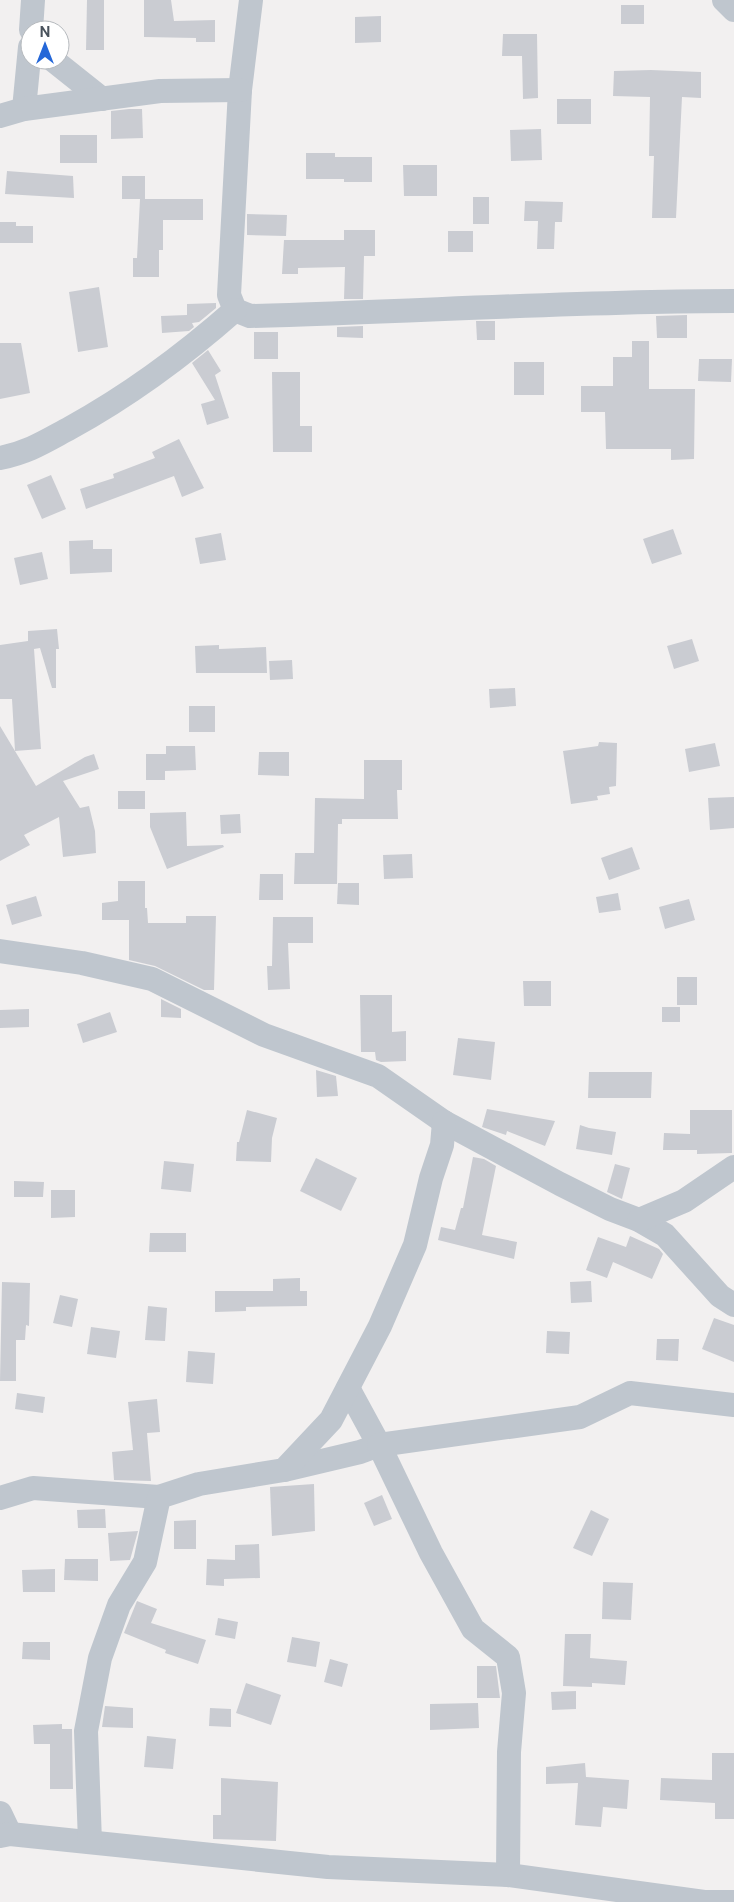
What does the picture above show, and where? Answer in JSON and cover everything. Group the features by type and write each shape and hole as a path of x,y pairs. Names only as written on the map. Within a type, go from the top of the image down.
{"street":[{"path":"32,20 34,0"},
{"path":"251,0 240,90 229,295 235,310 250,316 400,312 634,301 734,301"},
{"path":"724,0 734,10"},
{"path":"24,109 28,70"},
{"path":"66,70 102,99"},
{"path":"0,116 24,109 160,91 240,90"},
{"path":"0,458 25,452 108,407 193,346 235,310"},
{"path":"0,951 82,963 152,979 264,1034 378,1076 444,1122 560,1184 610,1209 639,1220 665,1235 720,1296 734,1305"},
{"path":"284,1470 331,1420 380,1326 415,1245 431,1178 442,1145 444,1122"},
{"path":"639,1220 684,1201 734,1167"},
{"path":"348,1388 379,1445 431,1553 473,1629 508,1657 514,1693 509,1752 508,1875"},
{"path":"0,1498 33,1488 159,1496 199,1484 284,1470 360,1452 379,1445 580,1417 630,1393 734,1405"},
{"path":"90,1842 86,1731 100,1658 118,1605 144,1562 159,1496"},
{"path":"3,1828 90,1842 328,1867 508,1875 704,1902 734,1902"}],"building":[{"path":"87,0 104,0 104,50 86,50"},
{"path":"144,0 171,0 174,21 215,20 215,42 196,42 196,38 144,37"},
{"path":"621,5 644,5 644,24 621,24"},
{"path":"381,16 381,42 355,43 355,17"},
{"path":"503,34 537,34 538,98 523,99 522,56 502,56"},
{"path":"614,71 701,72 701,98 682,97 676,218 652,218 654,156 649,156 650,97 613,96"},
{"path":"557,99 591,99 591,124 557,124"},
{"path":"142,109 143,138 111,139 111,111"},
{"path":"541,129 542,160 511,161 510,130"},
{"path":"60,135 97,135 97,163 60,163"},
{"path":"306,153 335,153 335,157 372,157 372,182 344,182 344,179 306,179"},
{"path":"403,165 437,165 437,196 404,196"},
{"path":"7,171 73,176 74,198 5,194"},
{"path":"122,176 145,176 145,199 203,199 203,220 163,220 163,250 159,250 159,277 133,277 133,258 137,258 140,199 122,199"},
{"path":"473,197 489,197 489,224 473,224"},
{"path":"525,201 563,202 562,222 555,222 554,249 537,249 538,221 524,221"},
{"path":"247,214 287,215 286,236 247,235"},
{"path":"0,222 16,222 16,226 33,226 33,243 0,243"},
{"path":"344,230 375,230 375,256 364,256 363,299 344,299 345,267 298,268 298,274 282,274 284,240 344,240"},
{"path":"448,231 473,231 473,252 448,252"},
{"path":"99,287 108,347 78,352 69,292"},
{"path":"216,303 216,308 199,322 192,323 194,327 189,331 162,333 161,316 187,315 187,304"},
{"path":"687,315 687,338 657,338 656,316"},
{"path":"476,321 495,321 495,340 477,340"},
{"path":"363,326 363,338 337,337 337,327"},
{"path":"254,332 278,332 278,359 254,359"},
{"path":"632,341 649,341 649,389 695,389 694,459 671,460 671,449 606,449 605,412 581,412 581,386 613,386 613,357 632,357"},
{"path":"0,343 21,343 30,393 0,399"},
{"path":"208,350 221,371 215,375 229,418 207,425 201,404 215,400 192,363"},
{"path":"699,359 732,359 731,382 698,381"},
{"path":"514,362 544,362 544,395 514,395"},
{"path":"272,372 300,372 300,426 312,426 312,452 273,452"},
{"path":"179,439 204,488 182,497 174,476 86,509 80,489 114,478 113,474 155,458 152,452"},
{"path":"51,475 66,509 42,519 27,485"},
{"path":"673,529 682,554 652,564 643,539"},
{"path":"221,533 226,560 200,564 195,538"},
{"path":"93,540 93,549 112,549 112,572 70,574 69,541"},
{"path":"42,552 48,579 20,585 14,558"},
{"path":"57,629 59,649 56,649 56,688 52,688 40,648 34,649 41,749 15,751 12,699 0,699 0,645 28,641 28,631"},
{"path":"692,639 699,661 674,669 667,646"},
{"path":"219,645 219,649 266,647 267,673 196,673 195,646"},
{"path":"292,660 293,679 270,680 269,661"},
{"path":"515,688 516,706 490,708 489,689"},
{"path":"189,706 215,706 215,732 189,732"},
{"path":"0,726 36,786 85,757 94,754 99,769 63,781 80,808 89,806 95,831 96,853 63,857 59,817 24,835 30,845 0,861"},
{"path":"599,742 617,743 616,786 609,787 610,794 597,796 598,800 571,804 563,751 598,746"},
{"path":"715,743 720,766 689,772 685,749"},
{"path":"166,746 195,746 196,770 165,771 165,780 146,780 146,754 166,754"},
{"path":"259,752 289,752 289,776 258,775"},
{"path":"364,760 402,760 402,790 397,790 398,819 342,819 342,824 338,824 337,884 294,884 295,853 314,853 315,798 364,799"},
{"path":"118,791 145,791 145,809 118,809"},
{"path":"734,797 734,828 710,830 708,798"},
{"path":"186,812 187,846 223,845 224,847 167,869 150,827 150,813"},
{"path":"240,814 241,833 221,834 220,815"},
{"path":"632,847 640,869 609,880 601,858"},
{"path":"412,854 413,878 384,879 383,855"},
{"path":"260,874 283,874 283,900 259,900"},
{"path":"118,881 145,881 145,908 147,908 148,923 186,923 186,916 216,916 214,990 204,990 155,966 129,960 129,920 102,920 102,903 118,901"},
{"path":"338,883 359,883 359,905 337,904"},
{"path":"618,893 621,910 599,913 596,897"},
{"path":"36,896 42,916 12,925 6,905"},
{"path":"689,899 695,920 665,929 659,907"},
{"path":"273,917 313,917 313,943 288,943 290,989 268,990 267,966 272,966"},
{"path":"677,977 697,977 697,1005 677,1005"},
{"path":"523,981 551,981 551,1006 524,1006"},
{"path":"360,995 392,995 392,1032 406,1031 406,1061 381,1062 376,1060 375,1052 361,1052"},
{"path":"161,999 181,1009 181,1018 161,1017"},
{"path":"662,1007 680,1007 680,1022 662,1022"},
{"path":"29,1009 29,1027 0,1028 0,1010"},
{"path":"110,1012 117,1032 83,1043 77,1024"},
{"path":"458,1038 495,1042 491,1080 453,1075"},
{"path":"316,1070 336,1076 338,1096 317,1097"},
{"path":"589,1072 652,1072 651,1098 588,1098"},
{"path":"487,1109 555,1121 545,1146 507,1131 506,1135 482,1127"},
{"path":"247,1110 277,1118 272,1138 271,1162 236,1161 237,1142 239,1142"},
{"path":"690,1110 732,1110 732,1153 697,1154 697,1150 663,1150 664,1133 690,1134"},
{"path":"580,1125 616,1132 612,1155 576,1149"},
{"path":"473,1157 484,1159 496,1166 482,1235 517,1242 514,1259 438,1240 441,1227 455,1230 461,1208 463,1208"},
{"path":"316,1158 357,1178 341,1211 300,1191"},
{"path":"164,1161 194,1164 191,1192 161,1189"},
{"path":"615,1164 630,1168 622,1199 607,1192"},
{"path":"14,1181 44,1182 43,1197 14,1197"},
{"path":"51,1190 75,1190 75,1217 51,1218"},
{"path":"150,1233 186,1233 186,1252 149,1252"},
{"path":"630,1236 659,1249 663,1254 652,1279 613,1262 607,1278 586,1270 598,1237 626,1247"},
{"path":"300,1278 300,1291 307,1291 307,1306 246,1307 246,1311 215,1312 215,1291 273,1291 273,1279"},
{"path":"591,1281 592,1302 571,1303 570,1282"},
{"path":"2,1282 30,1283 29,1326 26,1325 25,1340 16,1340 16,1381 0,1381"},
{"path":"60,1295 78,1299 72,1327 53,1323"},
{"path":"148,1306 167,1308 165,1341 145,1340"},
{"path":"714,1318 734,1325 734,1362 702,1349"},
{"path":"91,1327 120,1331 116,1358 87,1354"},
{"path":"547,1331 570,1332 569,1354 546,1353"},
{"path":"657,1339 679,1339 678,1361 656,1360"},
{"path":"188,1351 215,1353 213,1384 186,1382"},
{"path":"17,1393 45,1397 43,1413 15,1409"},
{"path":"157,1399 160,1432 147,1433 151,1481 114,1480 112,1452 133,1450 128,1402"},
{"path":"314,1484 315,1531 272,1536 270,1487"},
{"path":"382,1495 392,1519 374,1526 364,1503"},
{"path":"105,1509 106,1528 78,1528 77,1510"},
{"path":"591,1510 609,1519 592,1556 573,1548"},
{"path":"196,1520 196,1549 174,1549 174,1521"},
{"path":"138,1531 130,1560 110,1561 108,1533"},
{"path":"259,1544 260,1578 224,1579 224,1586 206,1585 207,1559 235,1560 235,1545"},
{"path":"65,1559 98,1559 98,1581 64,1580"},
{"path":"55,1569 55,1592 23,1592 22,1570"},
{"path":"603,1582 633,1583 631,1620 602,1619"},
{"path":"137,1601 157,1609 151,1623 206,1640 198,1664 165,1653 166,1650 124,1633"},
{"path":"218,1618 238,1622 235,1639 215,1635"},
{"path":"565,1634 591,1634 590,1658 627,1661 625,1685 592,1683 592,1687 563,1686"},
{"path":"292,1637 320,1642 316,1667 287,1662"},
{"path":"23,1642 50,1642 50,1660 22,1659"},
{"path":"330,1659 348,1664 342,1687 324,1682"},
{"path":"477,1666 496,1666 500,1698 477,1698"},
{"path":"246,1683 281,1695 271,1725 236,1713"},
{"path":"576,1691 576,1709 552,1710 551,1692"},
{"path":"478,1703 479,1728 430,1730 430,1704"},
{"path":"105,1706 133,1708 133,1728 102,1727"},
{"path":"210,1708 231,1709 231,1727 209,1726"},
{"path":"62,1724 62,1729 72,1729 73,1789 50,1789 50,1744 34,1744 33,1725"},
{"path":"147,1736 176,1739 173,1769 144,1767"},
{"path":"712,1753 734,1753 734,1819 715,1819 715,1803 660,1800 661,1778 712,1780"},
{"path":"585,1763 586,1777 629,1780 627,1809 603,1807 601,1827 575,1825 578,1783 546,1784 546,1767"},
{"path":"221,1778 278,1782 276,1841 213,1839 213,1815 221,1815"}]}
